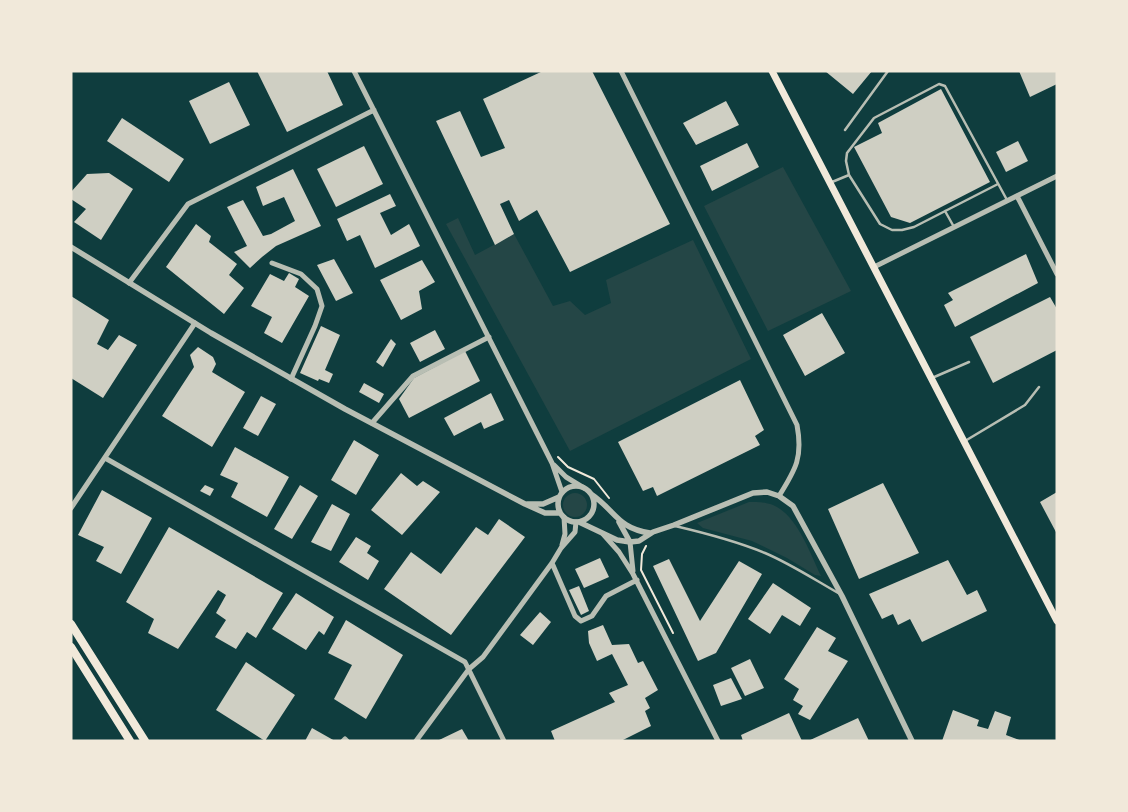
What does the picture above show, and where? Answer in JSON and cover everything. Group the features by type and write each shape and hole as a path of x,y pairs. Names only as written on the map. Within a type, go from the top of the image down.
{"highway":[{"path":"71,624 144,741"},
{"path":"71,647 130,741"}],"main road":[{"path":"772,71 1057,621"}],"street":[{"path":"354,71 552,463 561,495 558,503 562,515 564,534 561,548"},
{"path":"621,71 797,425 800,455 791,476 779,496"},
{"path":"129,283 188,204 374,110"},
{"path":"874,268 1057,176"},
{"path":"1017,196 1057,274"},
{"path":"71,247 195,323 291,379 372,423 525,504 545,513 562,515 617,540 639,541 652,533 753,493 767,492 779,496 793,506 842,596 912,741"},
{"path":"272,263 301,274 317,289 322,306 291,379"},
{"path":"71,508 195,323"},
{"path":"372,423 413,376 489,337"},
{"path":"105,458 465,662 504,741"},
{"path":"552,463 566,477 602,502 617,520 630,542 634,574"},
{"path":"525,504 543,504 561,495 572,486 584,488"},
{"path":"578,522 585,520 593,510 594,504 590,493"},
{"path":"617,520 629,528 652,533"},
{"path":"416,741 469,669 483,657 552,564 561,548 575,532 578,522"},
{"path":"603,534 619,552 634,574 718,741"},
{"path":"631,558 639,541"},
{"path":"552,564 575,616 581,621 592,616 606,596 637,580"},
{"path":"343,741 345,739 348,741"}],"lane":[{"path":"845,130 888,71"},
{"path":"998,184 914,227 902,230 885,228 880,224 849,175 846,161 847,153 874,118 939,84 945,86 998,184 1007,201"},
{"path":"830,183 849,175"},
{"path":"946,211 954,227"},
{"path":"931,379 969,362"},
{"path":"964,441 1025,405 1038,387"},
{"path":"674,525 732,541 766,554 842,596"}],"path":[{"path":"556,455 568,467 594,479 614,503"},
{"path":"652,533 656,538 647,545 642,554 641,570 675,638"}],"shaded area":[{"path":"783,167 851,291 768,331 704,206"},
{"path":"458,218 475,255 514,234 553,306 570,301 585,315 611,303 606,280 693,240 751,359 570,451 446,224"},
{"path":"575,493 584,496 587,505 584,514 575,517 566,514 563,505 566,496"},
{"path":"749,502 773,505 789,517 802,536 821,576 815,575 787,558 752,541 703,528 697,523"}],"building":[{"path":"257,71 327,71 343,105 287,132"},
{"path":"543,71 592,71 670,224 570,272 537,210 519,221 509,200 500,204 514,234 495,245 436,121 460,111 481,157 505,148 483,99"},
{"path":"825,71 872,71 853,94"},
{"path":"1019,71 1057,71 1057,84 1030,97"},
{"path":"229,82 250,125 210,144 189,101"},
{"path":"941,89 990,182 910,223 891,217 854,147 882,133 878,123"},
{"path":"726,101 739,125 696,145 683,123"},
{"path":"122,118 184,159 169,182 107,141"},
{"path":"1018,141 1028,161 1006,172 996,152"},
{"path":"747,143 759,167 712,191 700,166"},
{"path":"364,146 383,184 336,207 317,169"},
{"path":"293,169 321,226 276,246 250,268 234,252 247,246 227,207 243,200 263,236 271,234 295,221 284,197 263,206 256,187"},
{"path":"109,173 133,189 101,240 74,222 86,209 71,199 71,192 87,174"},
{"path":"390,194 396,206 380,213 391,235 409,224 420,246 375,268 360,235 347,241 337,219"},
{"path":"196,224 211,236 209,242 237,264 229,275 244,288 224,314 166,267"},
{"path":"1026,254 1038,283 955,327 944,305 953,300 948,293"},
{"path":"334,259 353,293 336,301 317,265"},
{"path":"422,260 435,282 419,291 422,309 401,320 380,280"},
{"path":"289,273 299,279 295,287 309,296 282,343 264,333 272,317 251,306 270,274 284,281"},
{"path":"71,296 109,320 97,344 108,350 119,335 137,345 103,398 71,378"},
{"path":"1050,297 1057,309 1057,350 993,383 970,337"},
{"path":"822,313 845,353 805,376 783,335"},
{"path":"321,326 340,335 325,370 333,374 329,383 319,379 318,381 300,373"},
{"path":"435,330 445,349 420,362 410,343"},
{"path":"391,339 396,344 383,367 376,362"},
{"path":"198,347 213,357 216,364 212,372 245,392 212,447 162,416 194,367 190,355"},
{"path":"465,351 480,381 409,418 399,399 414,378"},
{"path":"740,380 764,430 755,436 760,445 657,496 653,487 643,491 618,442"},
{"path":"364,383 384,394 379,403 359,392"},
{"path":"491,393 504,420 484,429 481,422 454,436 444,418"},
{"path":"261,396 276,404 258,436 243,428"},
{"path":"354,440 379,455 356,495 331,480"},
{"path":"235,447 289,477 267,517 231,497 238,483 220,475"},
{"path":"401,473 417,486 423,481 440,492 402,535 371,510"},
{"path":"883,483 919,553 859,579 828,509"},
{"path":"205,485 214,489 210,496 200,491"},
{"path":"300,485 318,496 292,539 274,529"},
{"path":"102,490 152,518 121,574 96,561 104,547 78,535"},
{"path":"1057,492 1057,534 1040,502"},
{"path":"332,504 350,514 331,551 311,542"},
{"path":"499,519 525,537 451,635 384,589 411,552 441,574 476,527 488,535"},
{"path":"169,527 283,593 256,638 247,632 236,649 215,637 226,620 216,613 226,595 218,590 178,649 148,633 154,619 126,602"},
{"path":"356,537 371,546 367,553 379,561 368,580 339,562"},
{"path":"600,558 609,577 584,588 575,569"},
{"path":"669,559 700,621 739,561 762,574 716,653 698,661 653,566"},
{"path":"948,560 967,595 977,590 987,611 922,642 910,619 898,625 893,614 882,619 869,594"},
{"path":"773,583 811,608 800,626 782,615 770,634 748,619"},
{"path":"579,586 589,611 581,615 569,590"},
{"path":"296,593 334,617 324,635 319,631 306,650 272,629"},
{"path":"540,612 551,622 533,645 520,635"},
{"path":"346,620 403,655 366,719 334,699 352,665 328,653"},
{"path":"603,625 612,645 629,644 638,663 643,661 658,690 645,698 650,708 645,711 651,726 621,741 555,741 551,731 615,702 609,693 628,685 612,654 597,661 589,643 588,631"},
{"path":"817,627 836,638 828,651 848,661 810,720 798,714 803,706 793,700 799,689 784,679"},
{"path":"750,659 764,688 745,696 731,668"},
{"path":"246,662 295,695 265,741 216,710"},
{"path":"731,678 742,699 721,706 713,685"},
{"path":"953,710 979,720 977,726 988,729 995,711 1011,717 1006,735 1022,741 942,741"},
{"path":"789,713 802,741 743,741 741,735"},
{"path":"858,718 869,741 808,741"},
{"path":"312,728 335,741 305,741"},
{"path":"462,729 469,741 437,741"}]}
